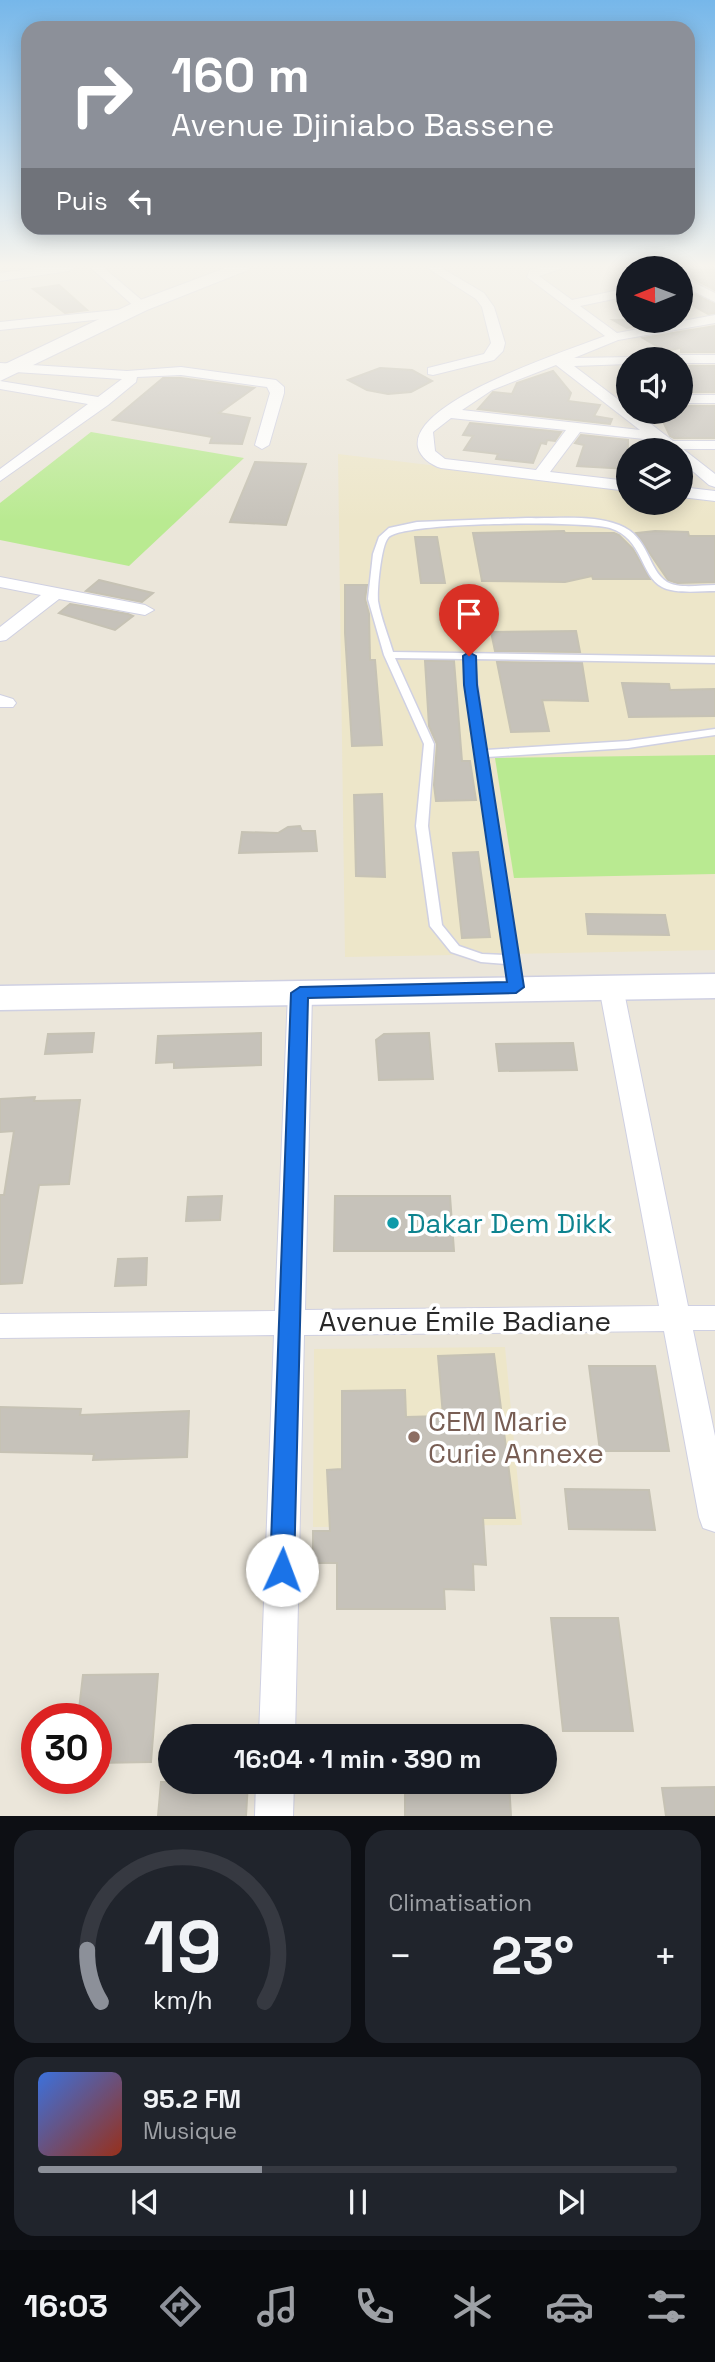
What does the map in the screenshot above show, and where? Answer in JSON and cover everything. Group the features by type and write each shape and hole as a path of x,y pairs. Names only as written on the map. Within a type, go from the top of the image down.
{"main road":[{"path":"0,998 300,993 513,974 611,987 715,986"}],"street":[{"path":"3,370 43,352"},
{"path":"433,371 489,357 495,352"},
{"path":"581,352 487,387 432,424 426,432 425,445 428,453 441,463 616,484"},
{"path":"693,359 715,359"},
{"path":"560,361 616,360"},
{"path":"560,361 660,438"},
{"path":"3,370 127,375 146,370 172,370 271,383 277,387 277,393 262,445"},
{"path":"0,476 103,402 131,379 127,375"},
{"path":"0,386 103,402"},
{"path":"693,399 715,399"},
{"path":"610,400 616,400"},
{"path":"449,413 575,428 628,438"},
{"path":"540,475 575,428"},
{"path":"693,446 715,445"},
{"path":"693,464 715,482"},
{"path":"693,493 715,496"},
{"path":"0,582 145,610"},
{"path":"0,636 55,592"},
{"path":"611,987 715,1517"},
{"path":"277,1724 300,993"},
{"path":"678,1320 715,1318"},
{"name":"Avenue Émile Badiane","path":"0,1326 678,1320"},
{"path":"274,1816 275,1794"}],"lane":[{"path":"513,974 455,949 436,926 422,826 429,744 389,655 373,599 378,554 383,537 392,530 417,525 594,522 616,527 634,538 657,577 665,585 715,588"},
{"path":"389,655 715,660"},
{"path":"469,656 513,974"},
{"path":"481,754 654,744 715,733"}],"shaded area":[{"path":"338,454 616,488 616,515 693,515 693,497 715,500 715,950 345,957"},
{"name":"CEM Marie Curie Annexe","path":"505,1347 522,1525 313,1527 314,1349"}],"green space":[{"path":"91,432 244,458 129,566 0,540 0,503"},
{"path":"715,755 715,874 514,878 495,758"}],"building":[{"path":"693,366 715,366 715,392 693,392"},
{"path":"380,368 412,370 432,381 411,392 388,394 367,390 348,380"},
{"path":"553,371 571,393 568,401 600,405 594,416 612,419 610,424 478,409 493,392 512,394 517,383"},
{"path":"163,378 254,388 219,413 250,418 242,444 210,443 212,437 113,420"},
{"path":"693,406 715,406 715,438 670,436 664,424 693,424"},
{"path":"470,423 561,432 555,441 547,440 546,444 541,443 533,463 496,459 498,454 464,450 473,436 463,435"},
{"path":"581,435 616,439 616,468 577,466 584,445 575,443"},
{"path":"255,462 306,464 286,525 230,522"},
{"path":"564,531 619,535 633,549 650,579 593,579 592,576 565,582 482,581 473,533"},
{"path":"688,532 689,536 715,536 715,582 677,583 668,580 636,533"},
{"path":"415,537 437,537 445,583 421,583"},
{"path":"99,580 153,593 142,602 86,591"},
{"path":"345,585 367,585 365,599 369,614 370,660 375,660 382,745 352,746"},
{"path":"70,604 133,616 115,630 59,613"},
{"path":"576,631 580,652 495,651 491,632"},
{"path":"425,661 454,661 462,761 470,761 476,800 436,801 434,785 437,744 429,726"},
{"path":"497,662 582,663 588,701 542,700 549,731 511,732"},
{"path":"622,683 669,684 670,690 715,689 715,716 629,717"},
{"path":"382,794 385,877 356,876 354,795"},
{"path":"300,826 302,831 315,831 317,851 239,853 242,832 278,833 288,827"},
{"path":"478,852 490,937 462,938 453,853"},
{"path":"586,914 665,915 669,935 588,934"},
{"path":"94,1033 92,1052 45,1054 48,1034"},
{"path":"261,1033 261,1065 174,1068 174,1062 156,1063 158,1036"},
{"path":"429,1033 433,1079 379,1080 376,1040 384,1034"},
{"path":"573,1043 577,1070 499,1071 496,1044"},
{"path":"35,1097 34,1101 80,1100 69,1184 39,1185 22,1283 0,1284 0,1195 4,1195 14,1131 0,1132 0,1099"},
{"path":"222,1196 220,1220 186,1221 188,1197"},
{"name":"Dakar Dem Dikk","path":"335,1196 450,1196 454,1251 334,1251"},
{"path":"147,1258 146,1285 115,1286 118,1259"},
{"name":"CEM Marie Curie Annexe","path":"494,1354 515,1518 483,1518 486,1565 473,1564 474,1590 444,1589 445,1609 337,1609 337,1563 313,1563 313,1531 330,1531 327,1470 342,1469 342,1391 405,1390 406,1417 443,1416 438,1356"},
{"path":"589,1366 655,1366 669,1451 600,1451"},
{"path":"0,1407 81,1409 80,1415 189,1411 187,1457 93,1460 94,1454 0,1452"},
{"path":"565,1489 649,1490 655,1530 569,1529"},
{"path":"551,1618 618,1618 633,1731 563,1731"},
{"path":"158,1674 151,1762 112,1763 112,1703 80,1703 83,1675"},
{"path":"715,1787 715,1816 666,1816 662,1788"},
{"path":"160,1794 247,1794 246,1816 158,1816"},
{"path":"405,1794 510,1794 511,1816 405,1816"}],"place":[{"name":"Dakar Dem Dikk","path":"393,1223"},
{"name":"CEM Marie Curie Annexe","path":"414,1437"}],"route":[{"path":"282,1570 300,993 516,987 469,656"}]}
